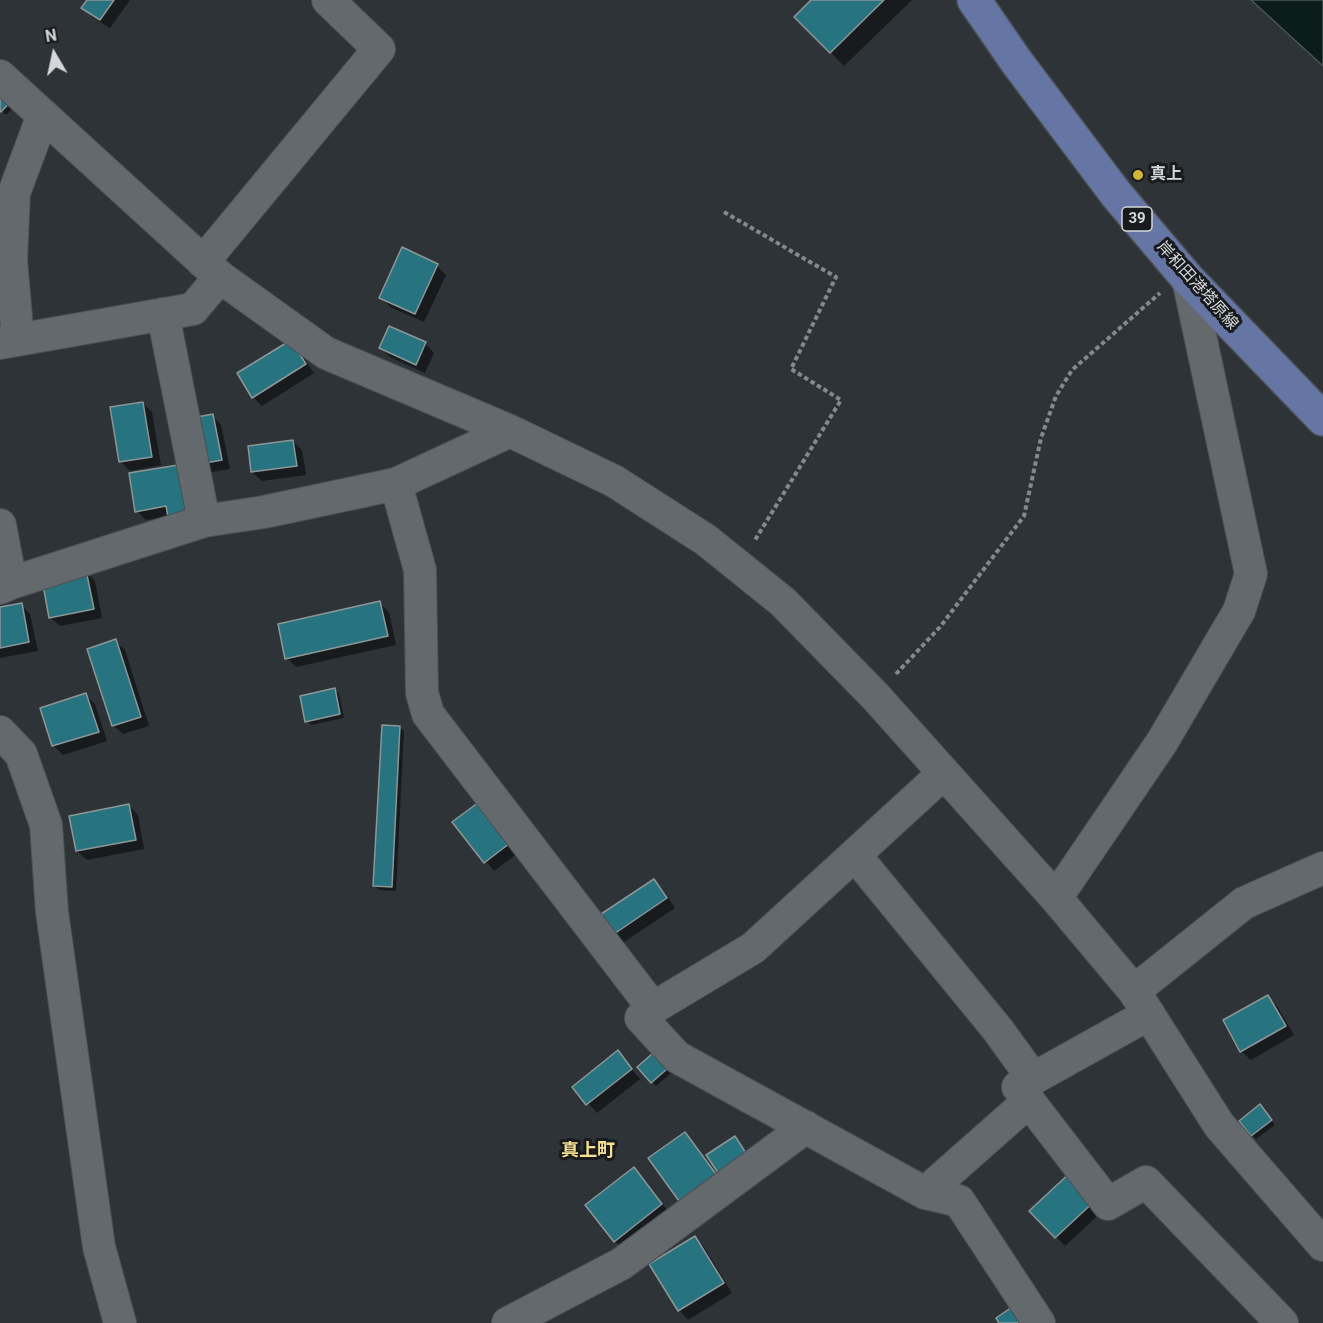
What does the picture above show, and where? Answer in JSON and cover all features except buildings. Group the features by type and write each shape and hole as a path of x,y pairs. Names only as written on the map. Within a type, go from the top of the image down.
{"main road":[{"name":"岸和田港塔原線","path":"974,0 1069,133 1116,194 1185,276 1323,419"}],"street":[{"path":"43,115 14,193 9,341 194,309 211,269 379,49 328,0"},
{"path":"0,76 211,269 326,353 510,431 614,481 706,540 783,602 875,696 1056,898 1142,1002 1219,1125 1323,1245"},
{"path":"1056,898 1162,742 1239,611 1251,574 1185,276"},
{"path":"163,314 204,521"},
{"path":"0,525 6,586 204,521 264,512 396,484 510,431"},
{"path":"396,484 420,570 422,693 428,714 653,1008"},
{"path":"0,732 21,754 46,825 52,912 99,1247 120,1323"},
{"path":"944,773 753,948 653,1008 641,1018 677,1057 925,1193 959,1201 1039,1323"},
{"path":"855,855 998,1030 1030,1089 1108,1204 1146,1182 1282,1323"},
{"path":"925,1193 1030,1089 1142,1002 1244,903 1323,868"},
{"path":"508,1323 621,1264 806,1127"}],"path":[{"path":"724,212 836,277 791,369 840,400 739,566"},
{"path":"875,696 940,627 1024,516 1041,438 1056,396 1072,370 1185,276"}],"shaded area":[{"path":"1251,0 1323,0 1323,66"}],"place":[{"name":"真上","path":"1138,175"}],"district":[{"name":"真上町","path":"588,1151"}]}
